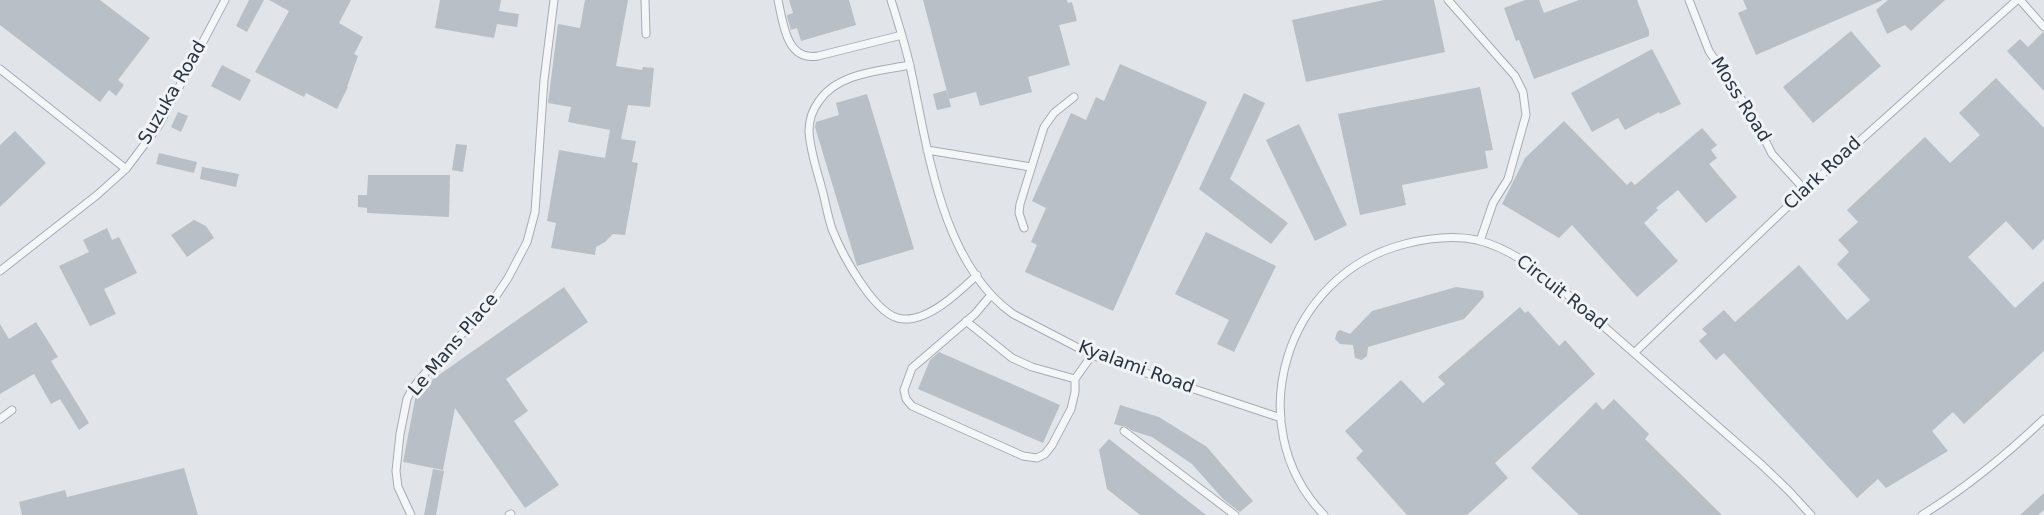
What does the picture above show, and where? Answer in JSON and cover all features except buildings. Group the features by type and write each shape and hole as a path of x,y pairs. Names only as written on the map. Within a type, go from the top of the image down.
{"lane":[{"name":"Suzuka Road","path":"0,270 97,195 126,169 159,125 225,0"},
{"name":"Le Mans Place","path":"411,515 398,487 396,471 403,412 412,389 426,371 492,302 527,242 535,212 544,80 554,0"},
{"path":"645,0 646,34"},
{"path":"778,0 790,45 802,56 810,58 902,35"},
{"name":"Kyalami Road","path":"891,0 910,65 927,150 940,199 965,257 991,295 1013,314 1092,355 1281,417"},
{"path":"1448,0 1515,76 1523,92 1526,115 1508,179 1493,204 1480,241"},
{"name":"Moss Road","path":"1689,0 1709,51 1754,118 1772,154 1805,190"},
{"path":"2019,0 2044,27"},
{"name":"Clark Road","path":"1634,353 1805,190 2019,0"},
{"path":"910,65 836,83 817,102 809,129 832,228 859,279 884,311 903,320 922,315 952,298 976,275"},
{"path":"0,69 126,169"},
{"path":"1024,228 1019,213 1020,204 1044,127 1054,113 1074,97"},
{"path":"927,150 1030,167"},
{"name":"Circuit Road","path":"1324,515 1310,500 1293,470 1284,444 1281,417 1281,376 1291,344 1304,317 1341,275 1365,258 1396,246 1427,238 1461,238 1480,241 1530,264 1763,466 1812,515"},
{"path":"991,295 975,314 912,368 904,390 906,399 912,406 1023,456 1037,458 1045,454 1052,445 1071,409 1075,379 1092,355"},
{"path":"966,321 1012,358 1032,367 1075,379"},
{"path":"0,419 12,410"},
{"path":"1922,515 1948,499 1984,471 2044,419"},
{"path":"1124,432 1235,515"}]}
